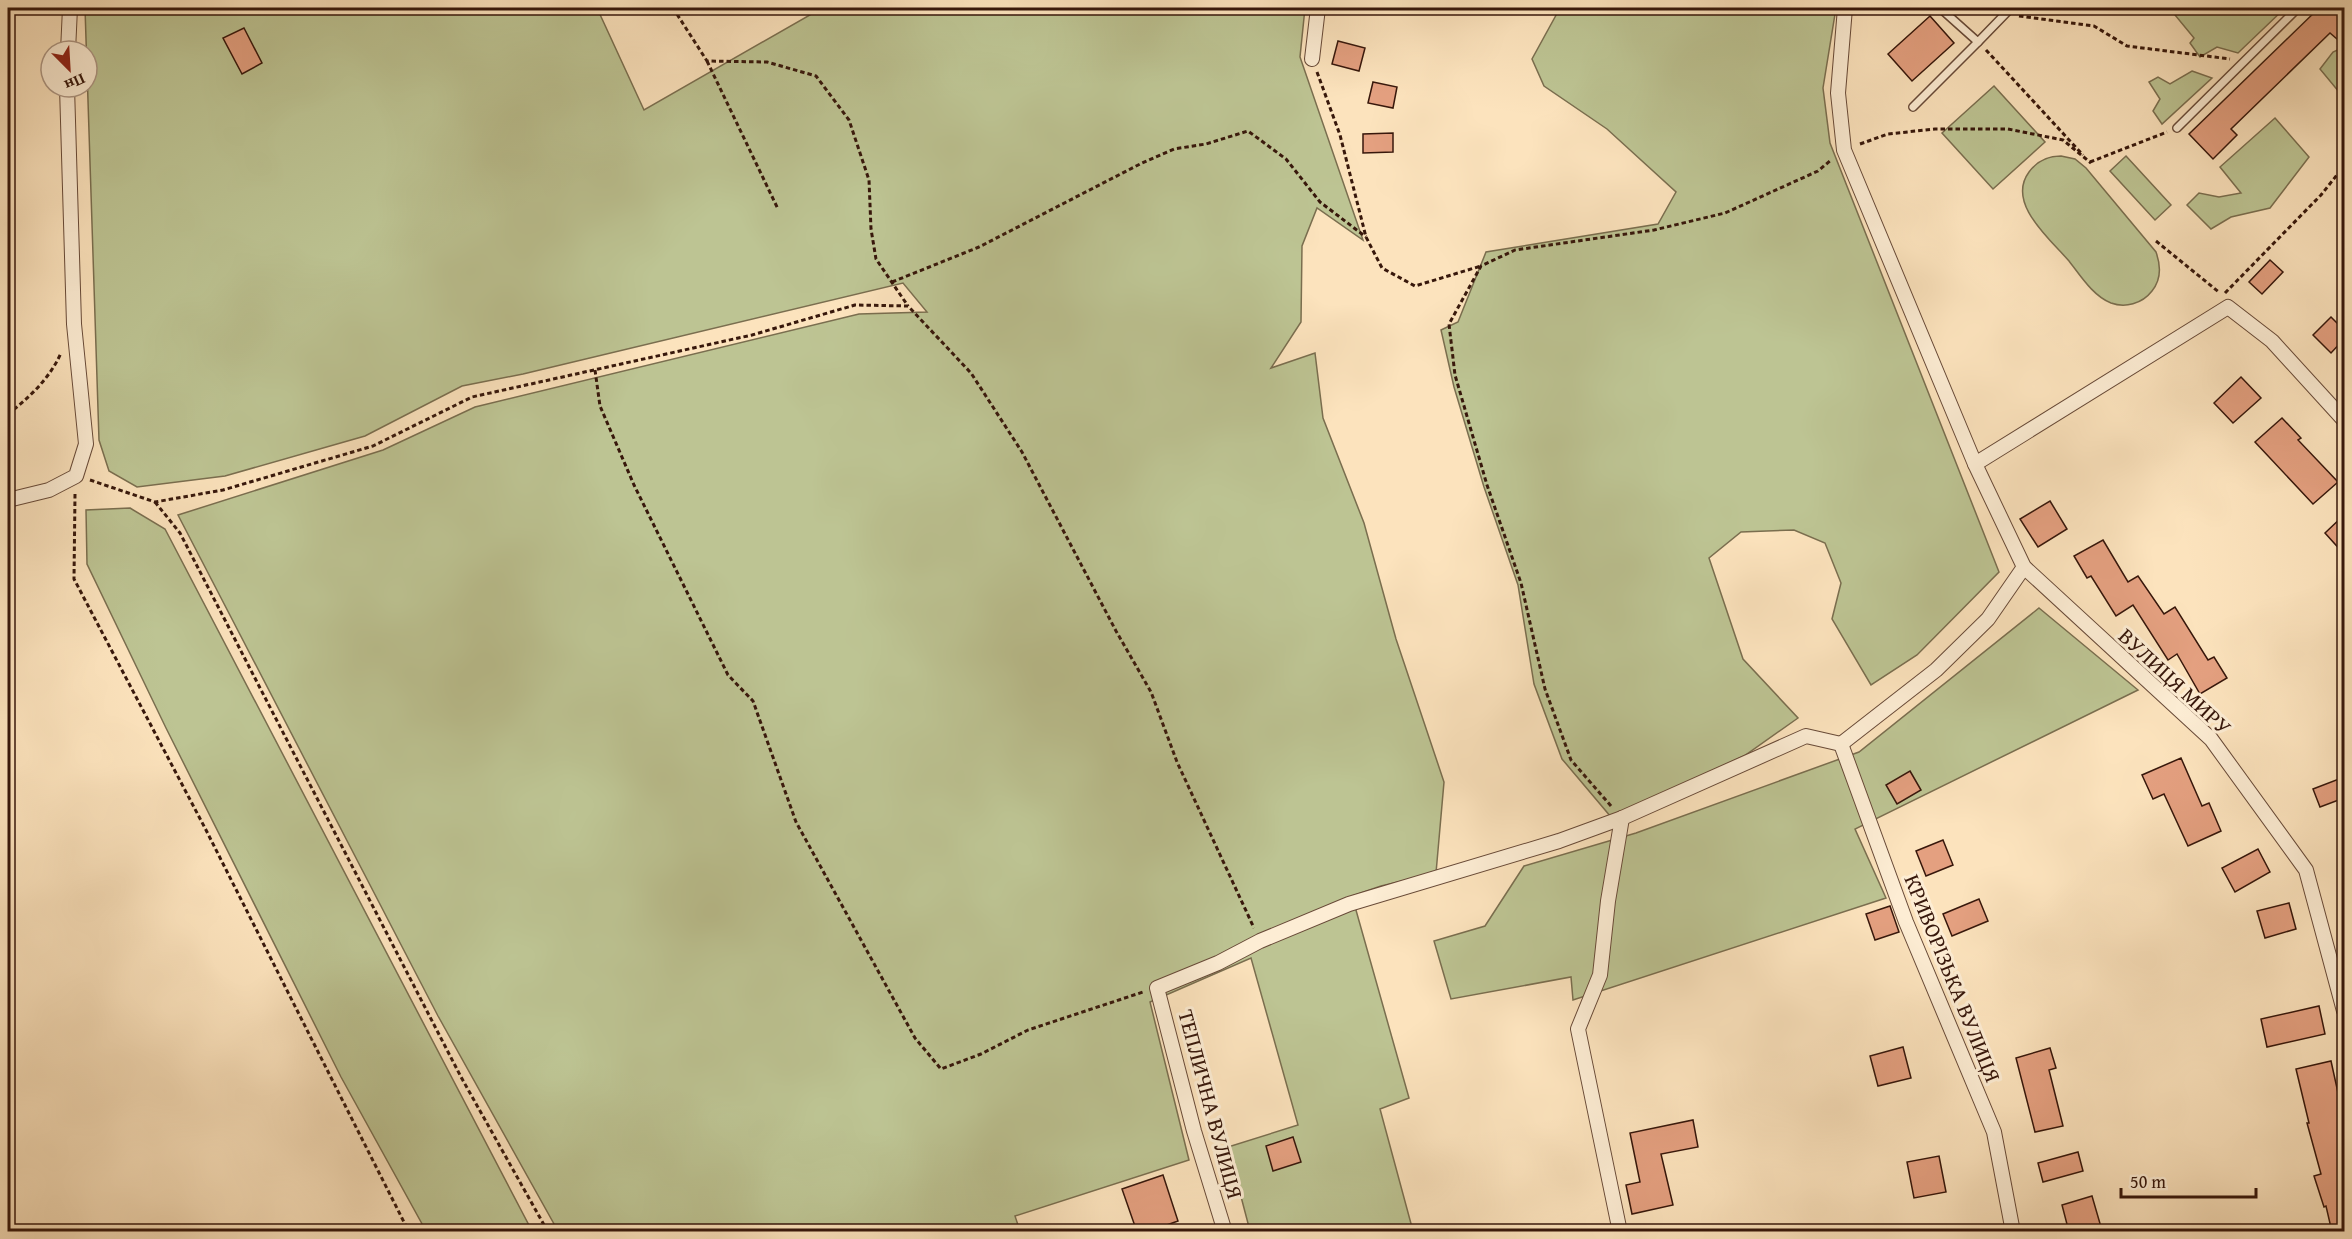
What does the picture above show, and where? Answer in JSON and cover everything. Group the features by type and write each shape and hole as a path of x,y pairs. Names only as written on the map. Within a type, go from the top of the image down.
{"street":[{"path":"69,39 70,8"},
{"path":"1312,59 1318,8"},
{"name":"ВУЛИЦЯ МИРУ","path":"1845,8 1838,93 1844,150 1975,464 2024,567 2211,740 2306,870 2344,1011"},
{"path":"8,500 49,490 76,476 86,444 74,324 67,99"},
{"path":"1975,464 2225,301 2272,341 2344,420"},
{"path":"1157,988 1349,904 1559,841 1622,818 1806,736 1841,744 1936,670 1988,619 2024,567"},
{"name":"КРИВОРІЗЬКА ВУЛИЦЯ","path":"1841,744 1906,922 1994,1132 2013,1232"},
{"path":"1620,1232 1578,1029 1600,975 1608,901 1622,818"},
{"name":"ТЕПЛИЧНА ВУЛИЦЯ","path":"1157,988 1194,1131 1225,1232"}],"lane":[{"path":"1940,8 1978,42"},
{"path":"1913,107 2011,8"},
{"path":"2177,128 2298,8"}],"path":[{"path":"673,8 707,61 778,209"},
{"path":"1952,8 2094,26 2127,46 2233,59"},
{"path":"1978,42 2091,163"},
{"path":"1312,59 1340,135 1366,237 1382,268 1415,286 1481,266 1515,250 1654,230 1725,213 1818,171 1844,150 1888,134 1935,129 2008,129 2062,140 2091,163"},
{"path":"707,61 767,62 816,76 849,120 869,180 871,229 876,260 908,306 971,373 1023,452 1116,631 1151,692 1177,762 1260,941"},
{"path":"2091,163 2177,128"},
{"path":"892,282 979,247 1173,148 1206,144 1248,131 1286,159 1320,202 1366,237"},
{"path":"2156,241 2225,301 2321,195 2344,166"},
{"path":"1481,266 1449,324 1455,375 1487,485 1521,583 1548,699 1571,760 1622,818"},
{"path":"410,1232 211,840 74,579 76,476 155,502 223,490 373,446 472,397 752,335 855,305 908,306"},
{"path":"8,414 29,399 57,362 61,352"},
{"path":"595,370 600,406 634,485 728,675 753,701 796,822 915,1038 941,1069 981,1054 1028,1030 1157,988"},
{"path":"155,502 180,533 461,1077 548,1232"}],"green space":[{"path":"85,8 597,8 644,110 822,8 1305,8 1300,57 1363,240 1317,208 1302,246 1301,322 1271,368 1315,353 1323,418 1364,523 1396,639 1444,782 1436,873 1381,886 1352,896 1409,1098 1380,1109 1413,1231 1250,1231 1228,1147 1298,1125 1251,958 1150,1002 1189,1160 1015,1216 1020,1231 558,1231 438,1016 178,515 383,450 475,407 859,314 927,312 903,283 523,374 462,386 365,436 225,476 137,487 109,471 99,440 88,99 99,99 99,39 86,39"},
{"path":"1560,8 1834,8 1835,14 1823,88 1830,143 1999,572 1917,655 1871,685 1832,619 1841,583 1825,543 1794,530 1741,532 1709,558 1743,659 1798,718 1744,756 1611,817 1562,759 1534,684 1518,585 1484,487 1454,387 1441,330 1458,322 1486,252 1658,224 1676,192 1607,129 1544,86 1532,59"},
{"path":"2187,8 2285,8 2238,53 2217,47 2200,57 2190,43 2194,38 2175,15"},
{"path":"2344,47 2344,98 2320,69 2333,52"},
{"path":"2192,71 2212,78 2162,124 2153,111 2160,99 2149,82 2158,77 2170,84"},
{"path":"1994,86 2045,142 1993,189 1942,133"},
{"path":"2275,118 2309,157 2270,208 2231,217 2211,229 2187,205 2199,193 2219,197 2241,193 2220,167"},
{"path":"2061,156 2075,159 2086,168 2156,252 2159,262 2159,278 2152,291 2143,299 2133,304 2122,305 2104,300 2087,285 2033,220 2023,196 2023,184 2029,172 2039,162"},
{"path":"2126,156 2171,205 2155,220 2110,171"},
{"path":"130,508 165,529 532,1231 426,1231 341,1077 166,728 87,564 86,510"},
{"path":"2039,608 2138,690 1855,829 1886,898 1573,1000 1571,977 1451,999 1434,941 1485,926 1524,866 1636,833 1859,752"}],"building":[{"path":"2319,8 2344,8 2344,32 2337,39 2330,33 2231,129 2237,135 2213,159 2189,134"},
{"path":"1930,16 1954,43 1912,81 1888,54"},
{"path":"244,28 262,63 242,74 223,38"},
{"path":"1338,41 1365,48 1359,71 1332,64"},
{"path":"1373,82 1397,87 1393,108 1368,103"},
{"path":"1393,133 1393,152 1363,153 1363,134"},
{"path":"2270,260 2283,272 2262,294 2249,282"},
{"path":"2331,317 2344,330 2344,339 2331,353 2313,335"},
{"path":"2241,377 2261,398 2233,423 2214,403"},
{"path":"2282,418 2301,438 2298,440 2338,482 2313,504 2255,442"},
{"path":"2050,501 2067,529 2038,547 2020,519"},
{"path":"2344,515 2344,554 2325,533"},
{"path":"2103,540 2128,582 2138,576 2164,614 2175,607 2208,660 2214,657 2227,678 2200,694 2177,654 2168,660 2133,605 2116,616 2091,576 2087,578 2074,556"},
{"path":"2181,758 2202,806 2209,803 2221,831 2188,846 2164,794 2153,799 2142,775"},
{"path":"1910,771 1921,790 1897,804 1886,785"},
{"path":"2344,777 2344,798 2320,807 2313,789"},
{"path":"1943,840 1953,865 1926,876 1916,851"},
{"path":"2258,849 2270,872 2235,892 2222,868"},
{"path":"1979,899 1988,921 1952,936 1943,914"},
{"path":"2289,903 2296,929 2265,938 2257,911"},
{"path":"1890,906 1899,932 1875,940 1866,914"},
{"path":"2319,1006 2325,1034 2267,1047 2261,1019"},
{"path":"1903,1047 1911,1078 1878,1086 1870,1056"},
{"path":"2050,1048 2056,1068 2049,1070 2063,1126 2035,1132 2016,1058"},
{"path":"2331,1061 2344,1120 2344,1232 2332,1232 2326,1206 2324,1207 2314,1176 2321,1174 2307,1123 2309,1123 2296,1069"},
{"path":"1693,1120 1698,1147 1661,1154 1673,1205 1632,1214 1626,1185 1640,1182 1630,1133"},
{"path":"1293,1137 1301,1162 1273,1171 1266,1146"},
{"path":"2078,1152 2083,1171 2043,1182 2038,1163"},
{"path":"1939,1156 1946,1192 1914,1198 1907,1162"},
{"path":"1163,1175 1178,1221 1147,1232 1137,1232 1122,1189"},
{"path":"2092,1196 2101,1227 2086,1232 2069,1232 2062,1205"}]}
